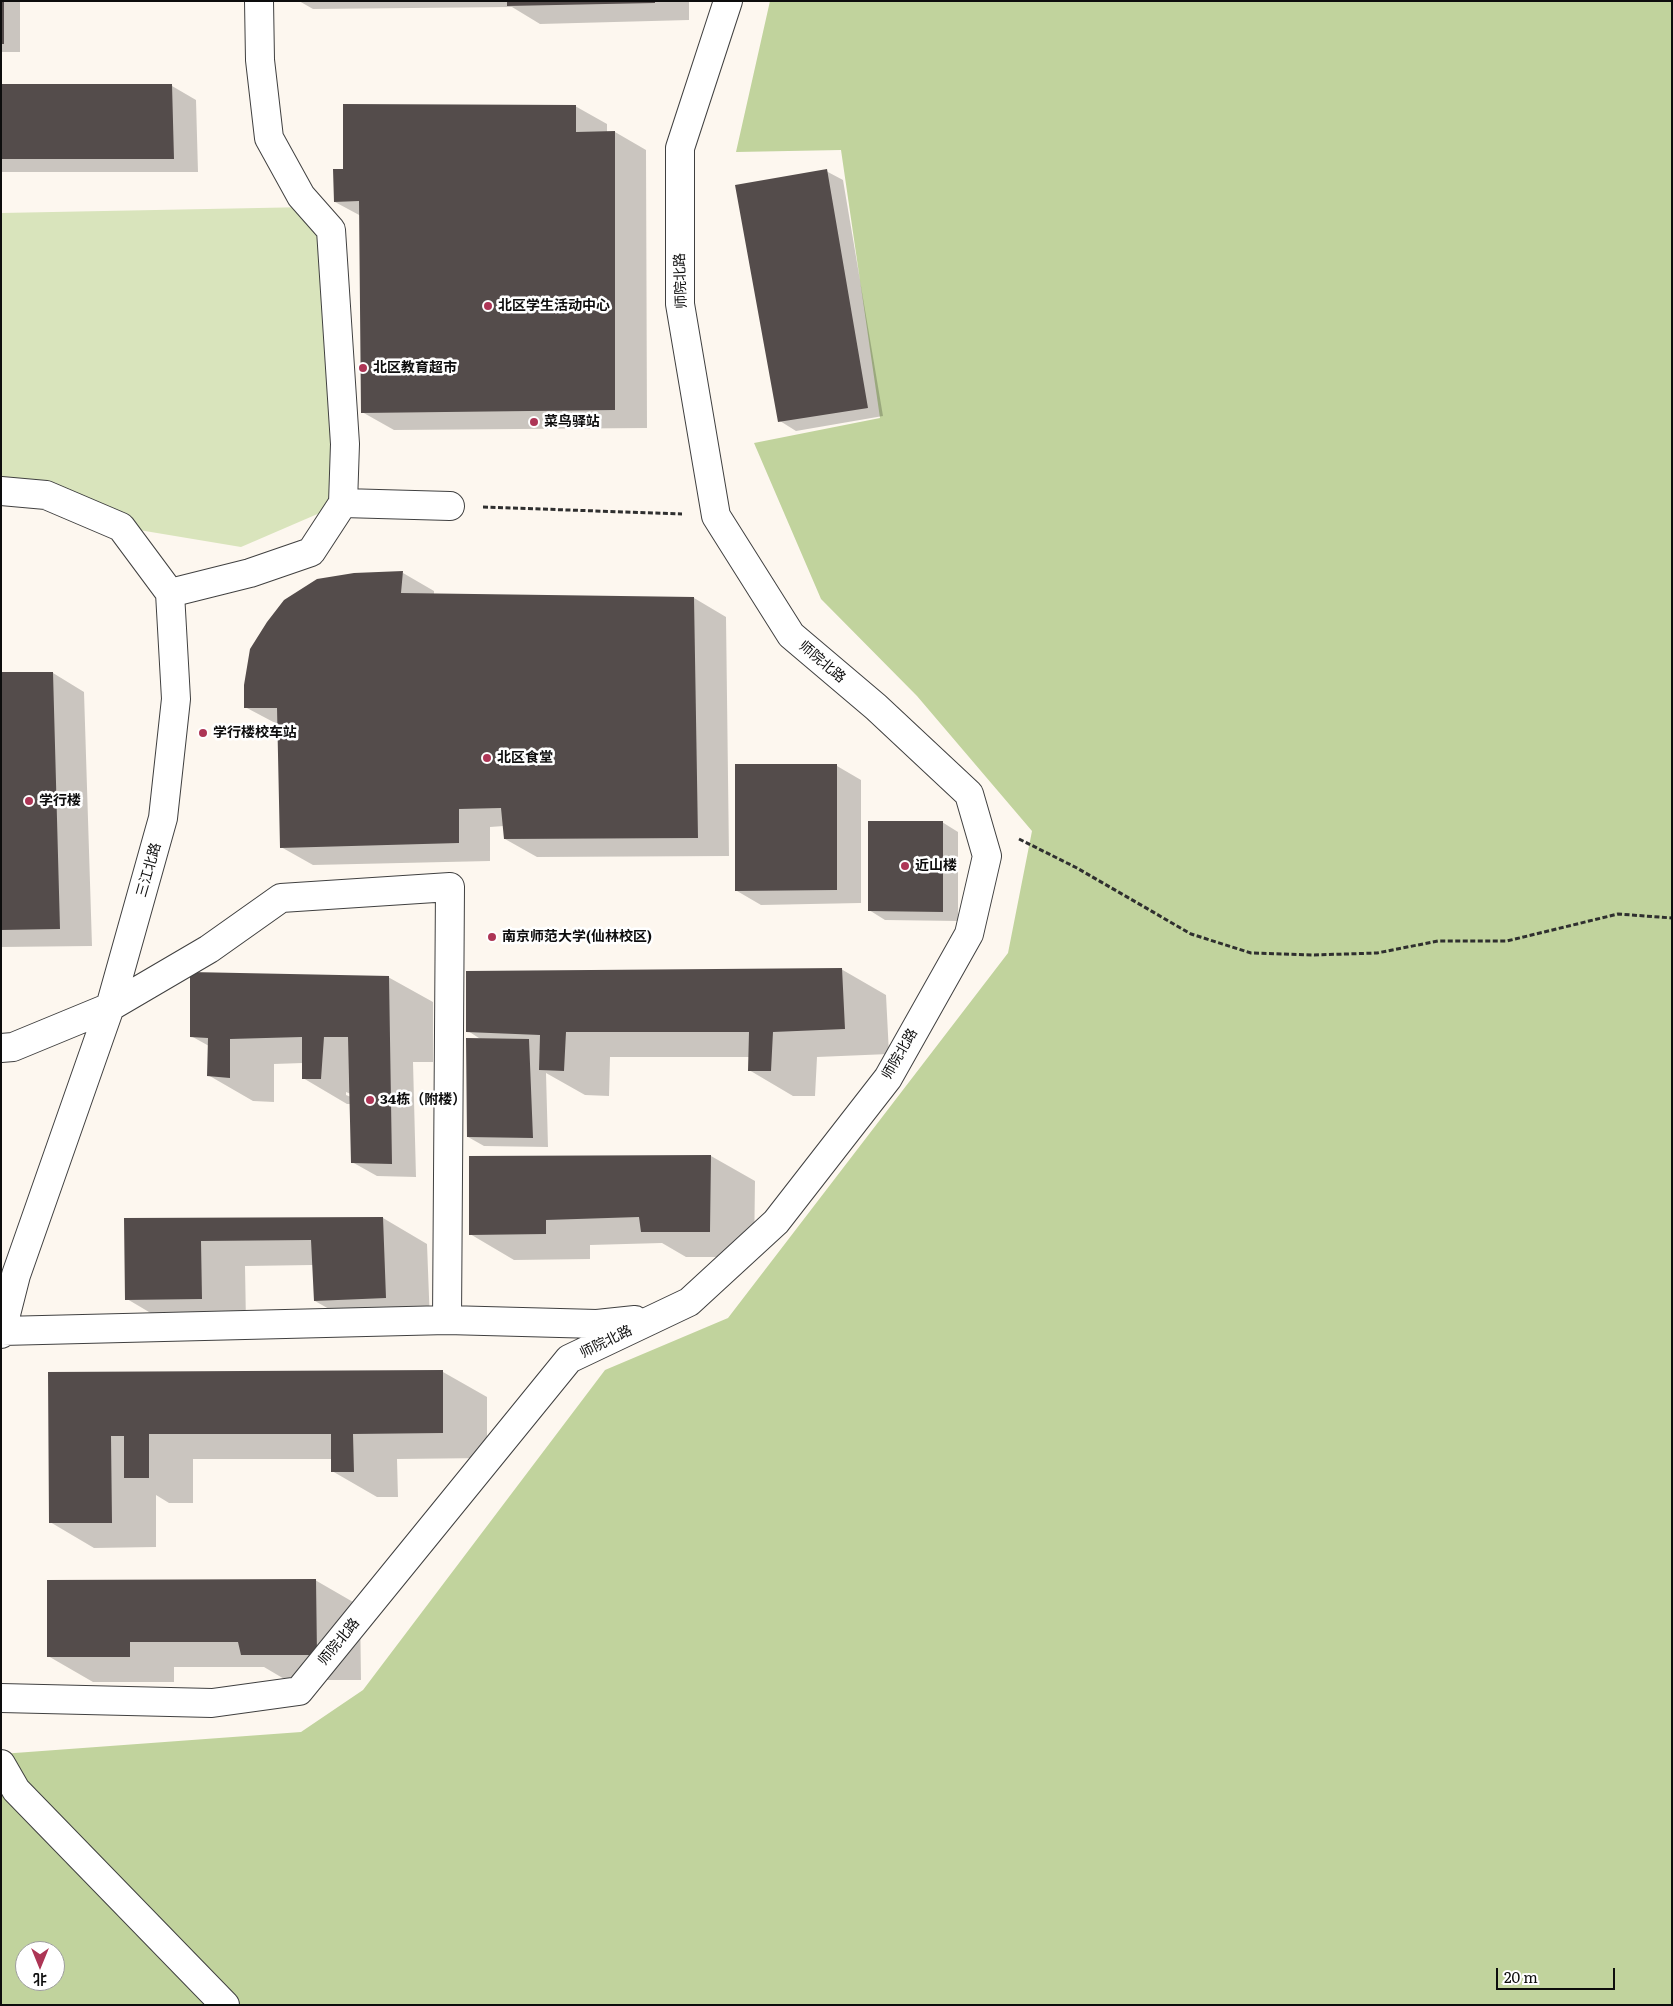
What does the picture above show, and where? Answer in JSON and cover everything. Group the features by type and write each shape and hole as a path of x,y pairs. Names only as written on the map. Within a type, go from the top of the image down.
{"street":[{"path":"1,491 46,495 121,527 170,593 250,574 311,552 343,503 346,444 331,230 301,196 269,138 260,60 259,1"},
{"name":"师院北路","path":"1,1698 212,1703 299,1691 569,1359 689,1302 776,1222 888,1078 969,934 987,856 969,794 876,707 791,635 716,516 680,304 680,148 728,1"},
{"path":"343,503 450,506"},
{"name":"三江北路","path":"2,1333 16,1275 110,1007 164,818 176,698 170,593"},
{"path":"1,1048 13,1047 110,1007 209,949 281,898 450,887 447,1320"},
{"path":"2,1333 447,1320 597,1324 654,1318"},
{"path":"1,1764 16,1790 225,2005"}],"path":[{"path":"450,506 716,516"},
{"path":"976,817 1077,868 1191,934 1251,952 1314,955 1377,952 1438,941 1507,941 1618,914 1672,918"}],"green space":[{"path":"770,1 1672,1 1672,2005 1,2005 1,1754 301,1732 363,1690 605,1370 728,1318 1008,953 1032,831 917,696 821,599 754,443 880,418 841,150 736,152"},
{"path":"310,207 331,230 343,503 241,547 121,527 1,491 1,213"}],"building":[{"path":"1,1 4,1 4,44 1,44"},
{"path":"507,1 655,1 655,3 507,6"},
{"path":"1,84 172,84 174,159 1,159"},
{"name":"北区学生活动中心","path":"343,104 576,105 576,132 615,131 615,410 361,413 359,201 334,202 333,169 343,169"},
{"path":"827,169 868,408 778,422 735,185"},
{"name":"北区食堂","path":"403,571 401,593 694,597 698,838 504,839 501,808 459,809 459,843 280,848 277,708 244,708 244,685 250,649 284,600 317,579 354,573"},
{"name":"学行楼","path":"1,672 53,672 60,929 1,930"},
{"path":"735,764 837,764 837,890 735,891"},
{"name":"近山楼","path":"868,821 943,821 943,912 868,911"},
{"path":"842,968 845,1029 773,1032 771,1071 748,1071 749,1032 566,1032 564,1071 539,1070 540,1035 466,1032 466,971"},
{"path":"190,972 389,976 392,1164 351,1163 348,1037 324,1037 321,1079 302,1079 302,1037 230,1039 230,1078 207,1076 208,1038 190,1037"},
{"path":"466,1038 529,1039 533,1138 467,1137"},
{"path":"711,1155 710,1232 641,1232 639,1217 546,1220 546,1234 469,1235 469,1156"},
{"path":"383,1217 386,1298 314,1301 311,1240 201,1241 202,1299 125,1300 124,1218"},
{"path":"443,1370 443,1433 353,1434 354,1472 331,1472 331,1434 149,1434 149,1478 124,1478 124,1436 111,1436 112,1523 49,1523 48,1372"},
{"path":"316,1579 317,1655 241,1655 238,1642 130,1642 130,1657 47,1657 47,1580"}],"place":[{"name":"北区学生活动中心","path":"488,306"},
{"name":"北区教育超市","path":"363,368"},
{"name":"菜鸟驿站","path":"534,422"},
{"name":"学行楼校车站","path":"203,733"},
{"name":"北区食堂","path":"487,758"},
{"name":"学行楼","path":"29,801"},
{"name":"近山楼","path":"905,866"},
{"name":"南京师范大学(仙林校区)","path":"492,937"},
{"name":"34栋（附楼）","path":"370,1100"}]}
